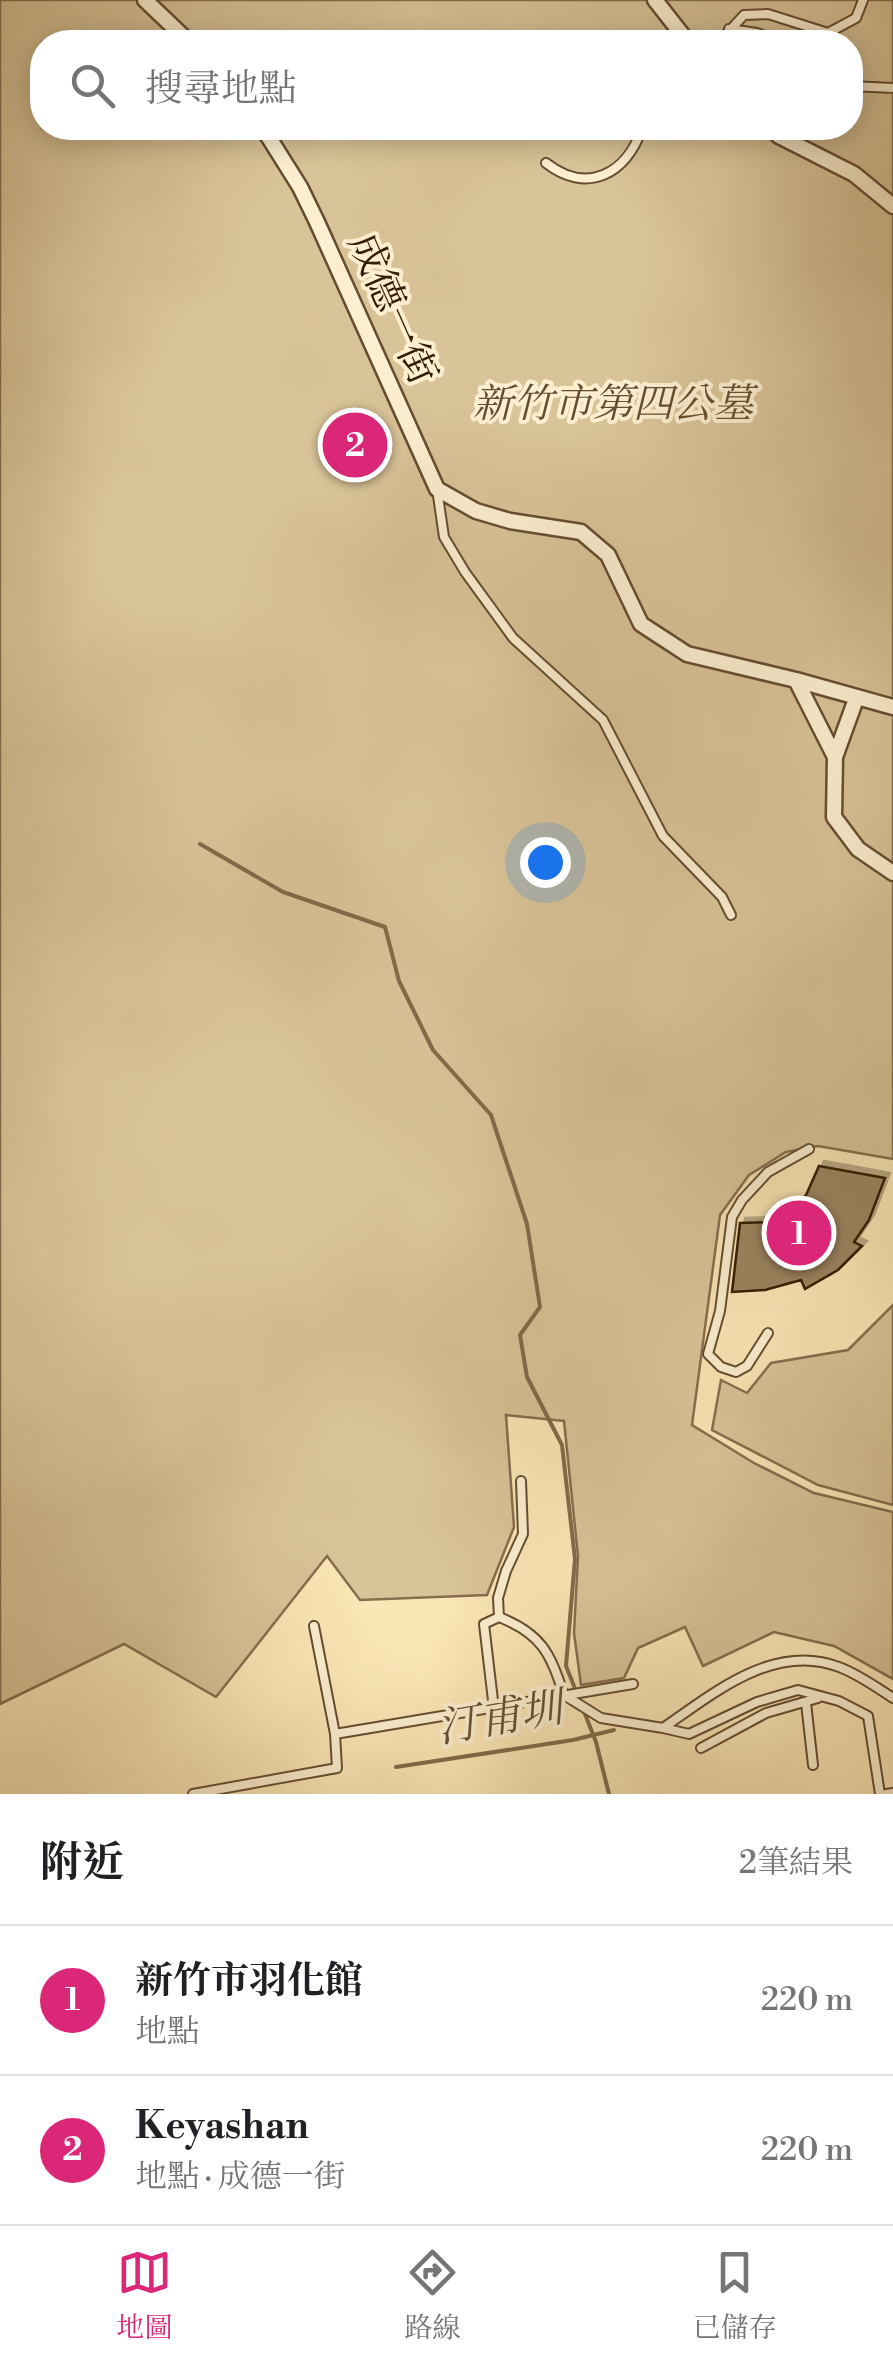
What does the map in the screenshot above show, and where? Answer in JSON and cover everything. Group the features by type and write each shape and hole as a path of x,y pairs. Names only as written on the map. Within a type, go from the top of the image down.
{"street":[{"path":"145,0 176,30"},
{"path":"655,0 679,30"},
{"name":"成德一街","path":"269,140 309,205 437,489"},
{"path":"787,140 854,174 893,206"},
{"path":"437,489 476,511 510,521 582,532 608,555 641,624 688,654 893,707"},
{"path":"796,680 834,757"},
{"path":"856,699 834,757 834,817 858,849 893,873"}],"lane":[{"path":"834,30 856,18 863,0"},
{"path":"729,29 744,15 768,14 819,30"},
{"path":"729,29 736,30"},
{"path":"863,87 893,88"},
{"path":"546,163 563,176 592,178 619,167 631,155 637,140"},
{"path":"437,489 444,537 465,572 513,638 603,720 663,836 722,897 730,914"},
{"path":"768,1333 747,1366 736,1372 721,1367 708,1354 720,1311 732,1217 768,1172 809,1149"},
{"path":"498,1617 498,1598 523,1534 521,1481"},
{"path":"498,1617 535,1636 547,1650 566,1695 601,1718 689,1734 757,1702 798,1690 838,1701 868,1716 886,1794"},
{"path":"494,1709 484,1624 498,1617"},
{"path":"193,1794 337,1768 335,1734 314,1626"},
{"path":"663,1728 746,1674 800,1659 843,1668 893,1698"},
{"path":"335,1734 633,1684"},
{"path":"701,1748 766,1714 818,1698"},
{"path":"806,1704 813,1765"}],"green space":[{"name":"新竹市第四公墓","path":"0,0 893,0 893,1159 818,1146 786,1152 749,1175 720,1215 692,1425 754,1463 814,1493 893,1512 893,1679 834,1646 774,1632 703,1666 685,1627 638,1648 624,1678 581,1685 574,1633 578,1556 564,1421 506,1415 514,1527 487,1595 360,1600 327,1556 216,1697 124,1644 0,1704"},
{"path":"893,1305 893,1505 818,1485 712,1430 721,1380 747,1393 771,1363 848,1350"}],"building":[{"path":"819,1166 885,1178 869,1220 854,1242 862,1246 838,1270 805,1289 801,1280 765,1290 732,1292 740,1223 774,1222 792,1212 806,1195"}],"waterway":[{"path":"200,844 283,892 385,927 399,981 433,1050 491,1115 527,1224 540,1307 520,1335 527,1377 562,1445 575,1559 566,1666 576,1691"},
{"path":"583,1709 609,1794"},
{"name":"汀甫圳","path":"396,1767 614,1730"}],"place":[{"name":"Keyashan","path":"355,445"},
{"name":"新竹市羽化館","path":"799,1233"}]}
